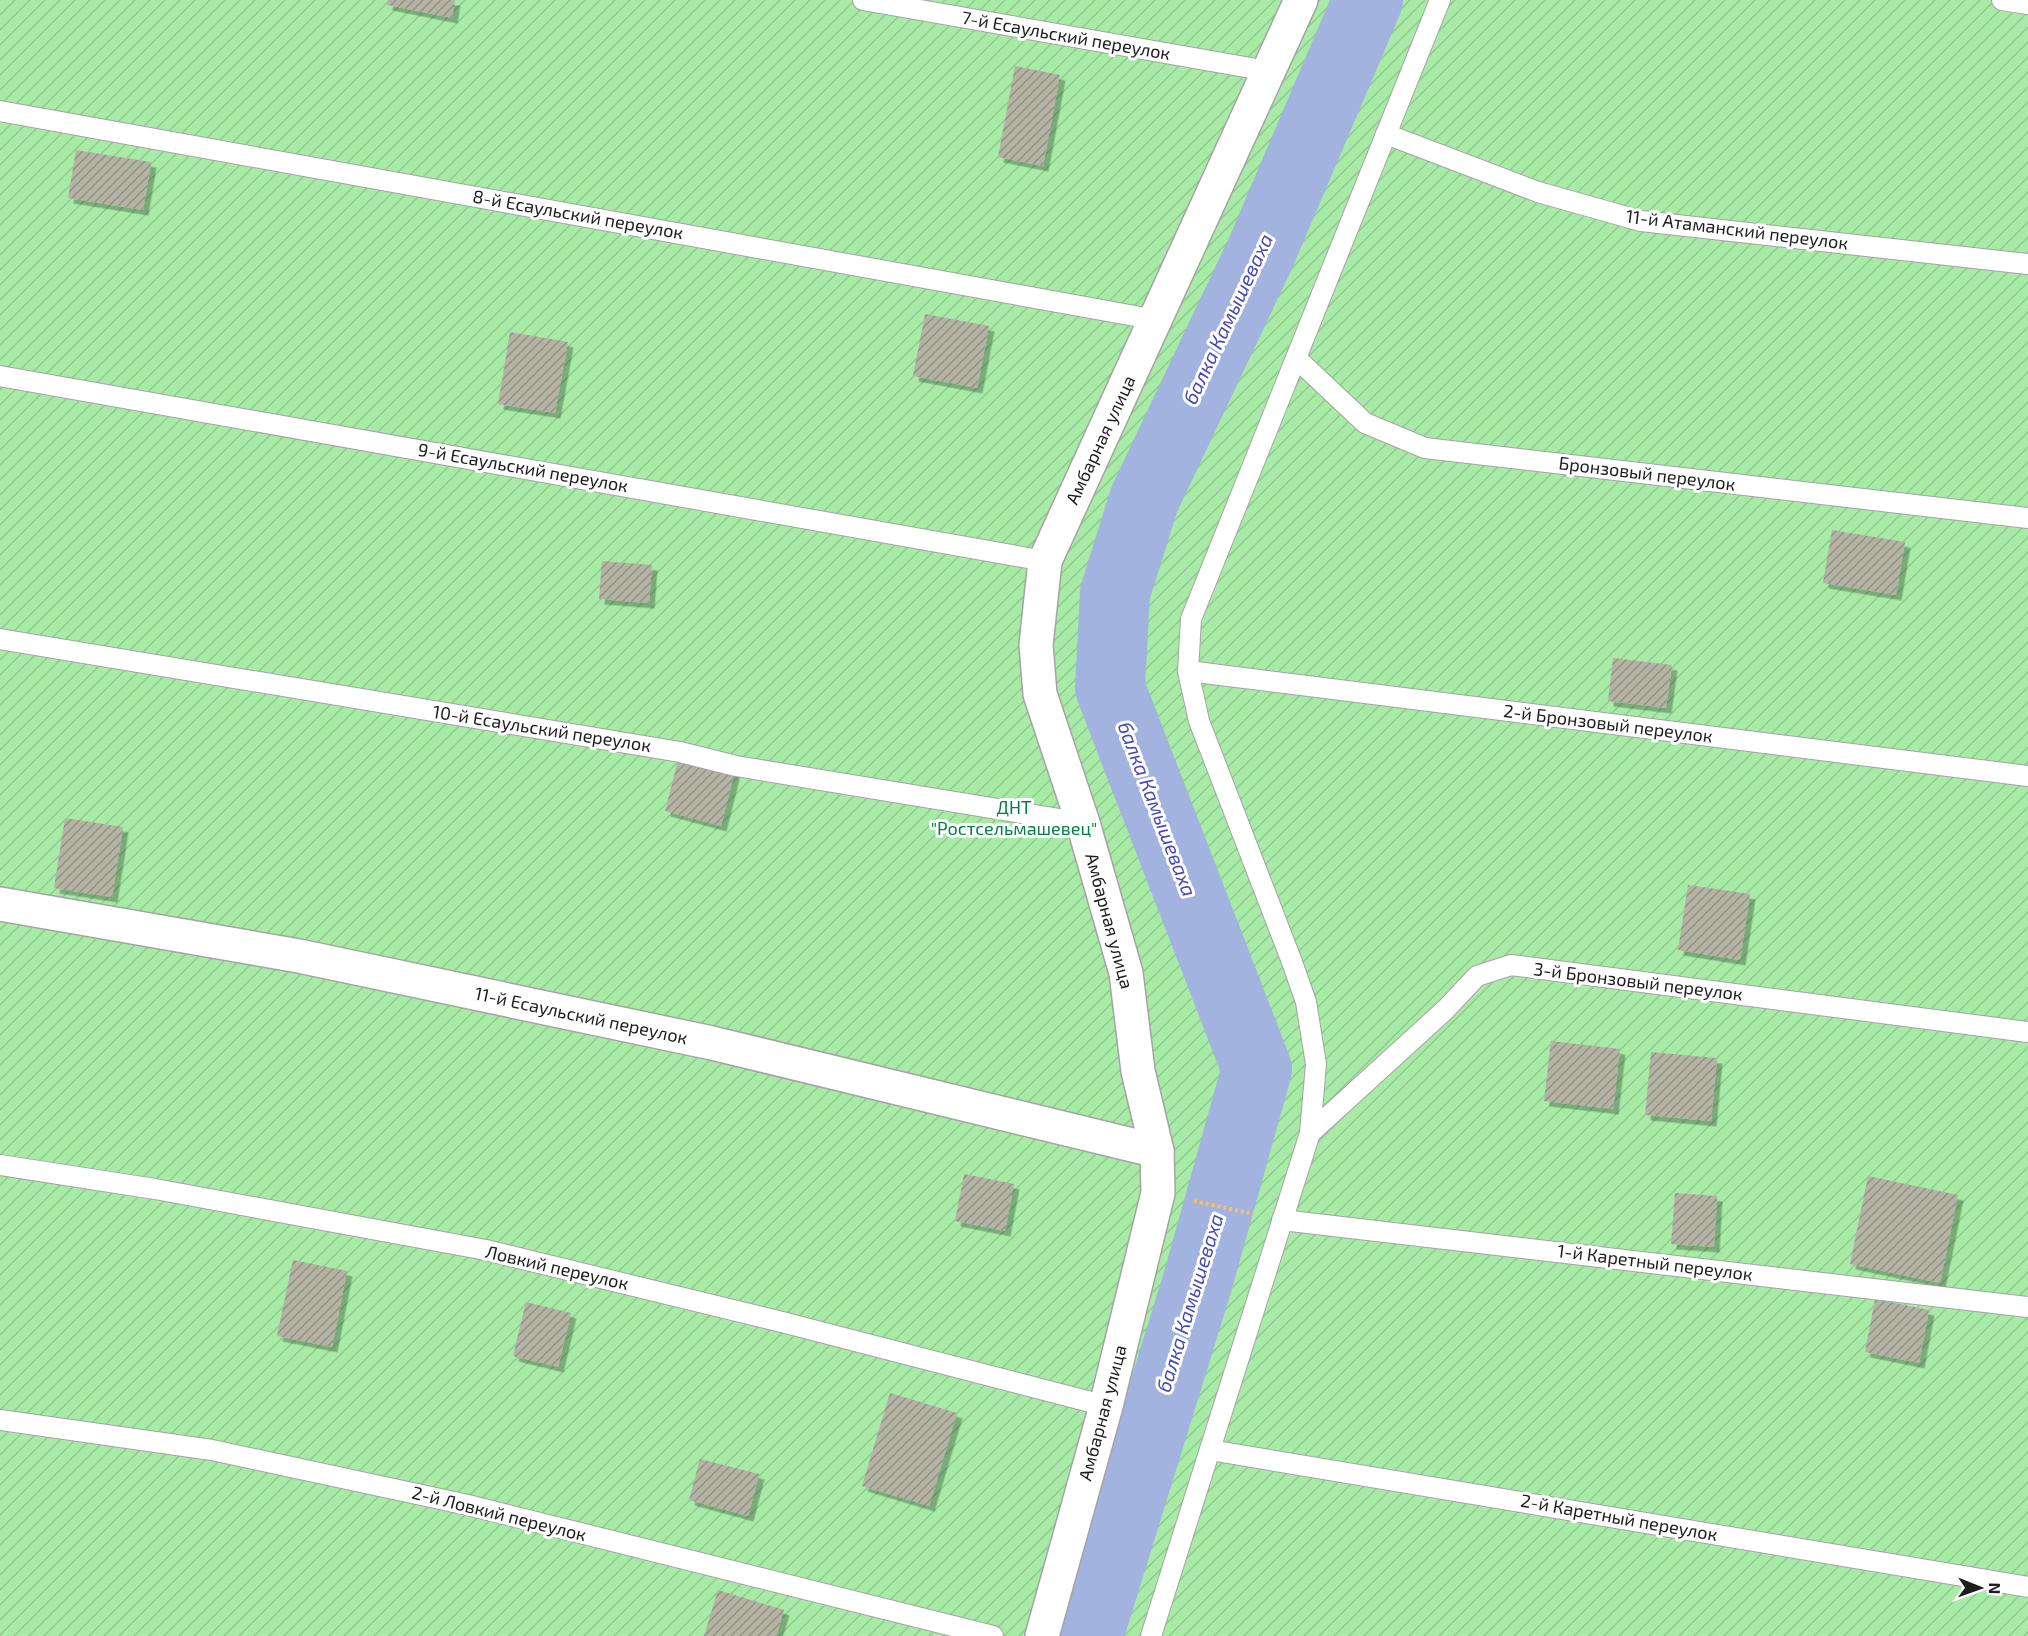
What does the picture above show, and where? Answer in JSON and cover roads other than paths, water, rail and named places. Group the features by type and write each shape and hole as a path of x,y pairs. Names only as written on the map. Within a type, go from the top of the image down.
{"street":[{"name":"Амбарная улица","path":"1042,1636 1106,1406 1158,1193 1157,1151 1138,1071 1126,973 1083,823 1040,694 1036,645 1045,561 1157,320 1301,0"},
{"name":"11-й Есаульский переулок","path":"0,904 299,956 712,1043 1157,1151"}],"lane":[{"name":"7-й Есаульский переулок","path":"863,0 1268,71"},
{"path":"1151,1636 1310,1133 1316,1064 1306,1002 1199,721 1188,671 1191,619 1440,0"},
{"path":"2002,0 2028,4"},
{"name":"8-й Есаульский переулок","path":"0,111 1157,320"},
{"name":"11-й Атаманский переулок","path":"1386,134 1538,192 1641,221 2028,264"},
{"name":"Бронзовый переулок","path":"1296,358 1365,423 1425,448 2028,518"},
{"name":"9-й Есаульский переулок","path":"0,375 1045,561"},
{"name":"10-й Есаульский переулок","path":"0,639 680,752 736,766 1083,823"},
{"name":"2-й Бронзовый переулок","path":"1188,671 2028,776"},
{"name":"3-й Бронзовый переулок","path":"1310,1133 1446,1009 1477,976 1511,965 2028,1032"},
{"name":"Ловкий переулок","path":"0,1166 155,1189 486,1250 782,1322 1106,1406"},
{"name":"1-й Каретный переулок","path":"1282,1220 2028,1307"},
{"name":"2-й Ловкий переулок","path":"0,1420 212,1450 456,1502 993,1636"},
{"name":"2-й Каретный переулок","path":"1210,1450 2028,1587"}],"waterway":[{"name":"балка Камышеваха","path":"1088,1636 1197,1284 1257,1069 1110,688 1115,593 1144,500 1261,252 1368,0"}],"park label":[{"name":"ДНТ \"Ростсельмашевец\"","path":"1014,818"}]}
